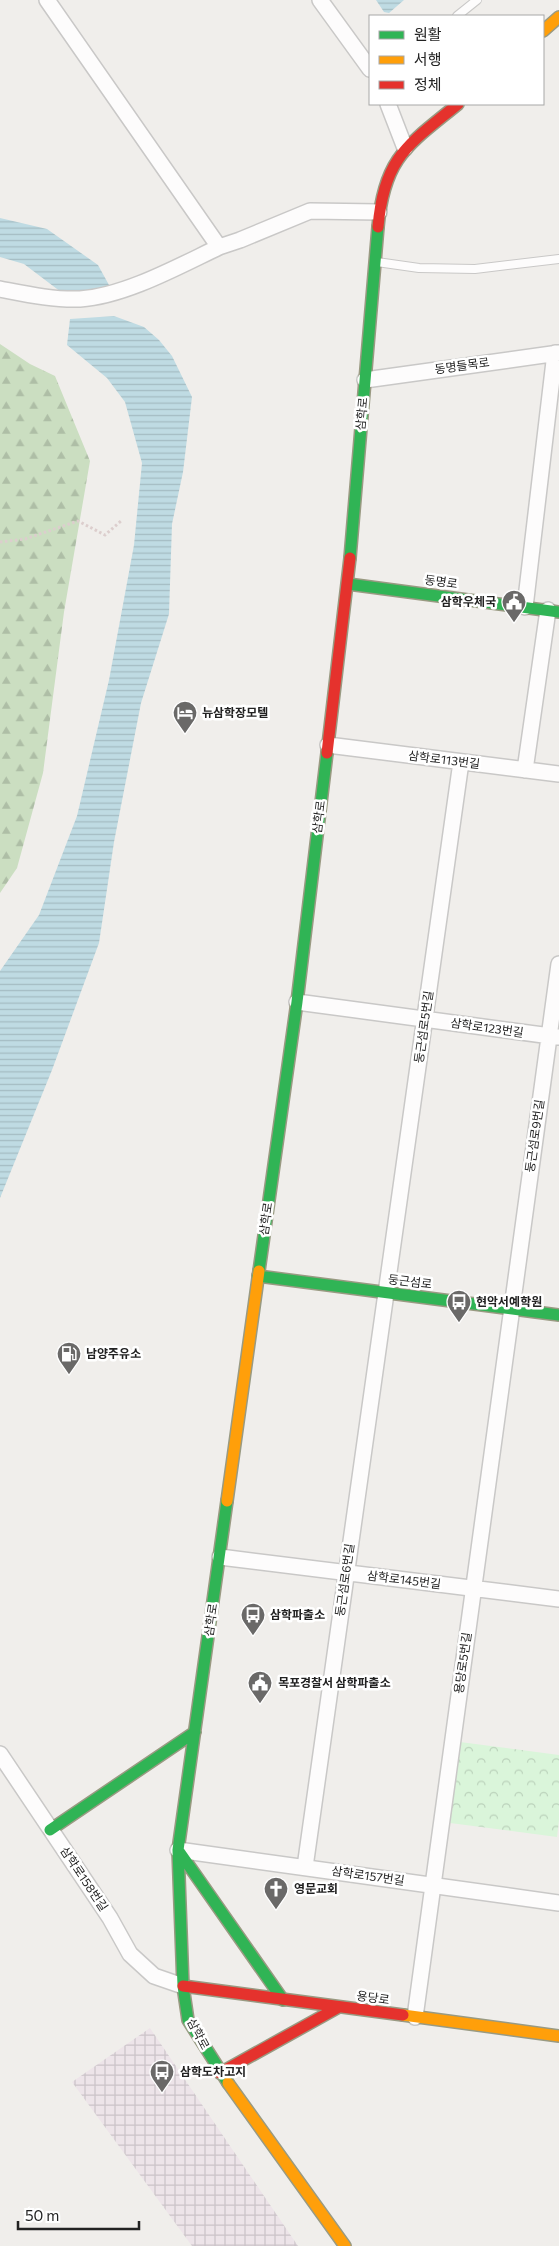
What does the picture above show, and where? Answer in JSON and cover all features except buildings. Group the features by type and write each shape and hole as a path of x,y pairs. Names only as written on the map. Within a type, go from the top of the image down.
{"street":[{"path":"47,0 219,247"},
{"path":"320,0 369,68"},
{"path":"544,30 559,17"},
{"path":"388,105 405,148"},
{"name":"삼학로","path":"346,2246 220,2073 188,2020 183,1986 178,1850 297,1002 348,584 379,212 384,188 393,164 405,148 457,105"},
{"path":"0,289 36,296 81,299 93,297 144,282 219,247 310,211 379,212"},
{"path":"525,607 557,353"},
{"name":"동명들목로","path":"365,380 557,353"},
{"name":"동명로","path":"348,584 554,611"},
{"path":"524,770 554,611"},
{"name":"삼학로113번길","path":"328,746 559,774"},
{"name":"둥근섬로5번길","path":"386,1292 461,762"},
{"name":"둥근섬로9번길","path":"512,1309 554,1037 559,964"},
{"name":"삼학로123번길","path":"297,1002 554,1037"},
{"name":"둥근섬로","path":"258,1276 559,1315"},
{"name":"둥근섬로6번길","path":"305,1867 386,1292"},
{"name":"용당로5번길","path":"415,2017 512,1309"},
{"name":"삼학로145번길","path":"220,1557 559,1599"},
{"path":"50,1830 195,1732"},
{"name":"삼학로158번길","path":"0,1754 110,1918 130,1954 154,1976 183,1986"},
{"path":"178,1850 283,2000"},
{"name":"삼학로157번길","path":"178,1850 433,1885 559,1899"},
{"name":"용당로","path":"183,1986 559,2036"},
{"path":"220,2073 339,2007"}],"lane":[{"path":"458,15 476,0"},
{"path":"375,262 420,268 475,269 559,258"}],"path":[{"path":"0,542 25,539 78,522 105,535 121,521"}],"shaded area":[{"path":"150,2028 298,2246 192,2246 72,2082"}],"green space":[{"path":"0,344 30,364 55,376 90,461 64,612 43,773 17,868 0,893"},
{"path":"460,1742 559,1755 559,1820 557,1837 450,1823"}],"water":[{"path":"376,0 404,0 389,13 384,12"},
{"path":"0,218 47,229 98,265 109,285 87,295 61,292 24,264 0,257"},
{"path":"114,316 144,327 159,340 172,356 192,397 183,472 172,524 169,614 141,703 114,842 99,943 52,1070 0,1198 0,971 39,915 77,816 109,680 134,545 142,463 125,402 107,378 67,345 70,319"}],"traffic: fast":[{"path":"350,558 378,227"},
{"path":"348,584 559,612"},
{"path":"259,1271 297,1002 327,753"},
{"path":"258,1276 559,1315"},
{"path":"227,1501 178,1850 183,1986 188,2020 228,2083"},
{"path":"50,1830 195,1732"},
{"path":"178,1850 283,2000"}],"traffic: slow":[{"path":"544,30 559,17"},
{"path":"227,1501 259,1271"},
{"path":"403,2015 559,2036"},
{"path":"228,2083 345,2246"}],"traffic: jam":[{"path":"378,227 381,203 393,168 412,142 457,105"},
{"path":"327,753 350,558"},
{"path":"183,1986 403,2015"},
{"path":"220,2073 339,2007"}],"place":[{"name":"삼학우체국","path":"514,623"},
{"name":"뉴삼학장모텔","path":"185,734"},
{"name":"현악서예학원","path":"459,1323"},
{"name":"남양주유소","path":"69,1375"},
{"name":"삼학파출소","path":"253,1636"},
{"name":"목포경찰서 삼학파출소","path":"260,1704"},
{"name":"영문교회","path":"276,1910"},
{"name":"삼학도차고지","path":"162,2093"}]}
